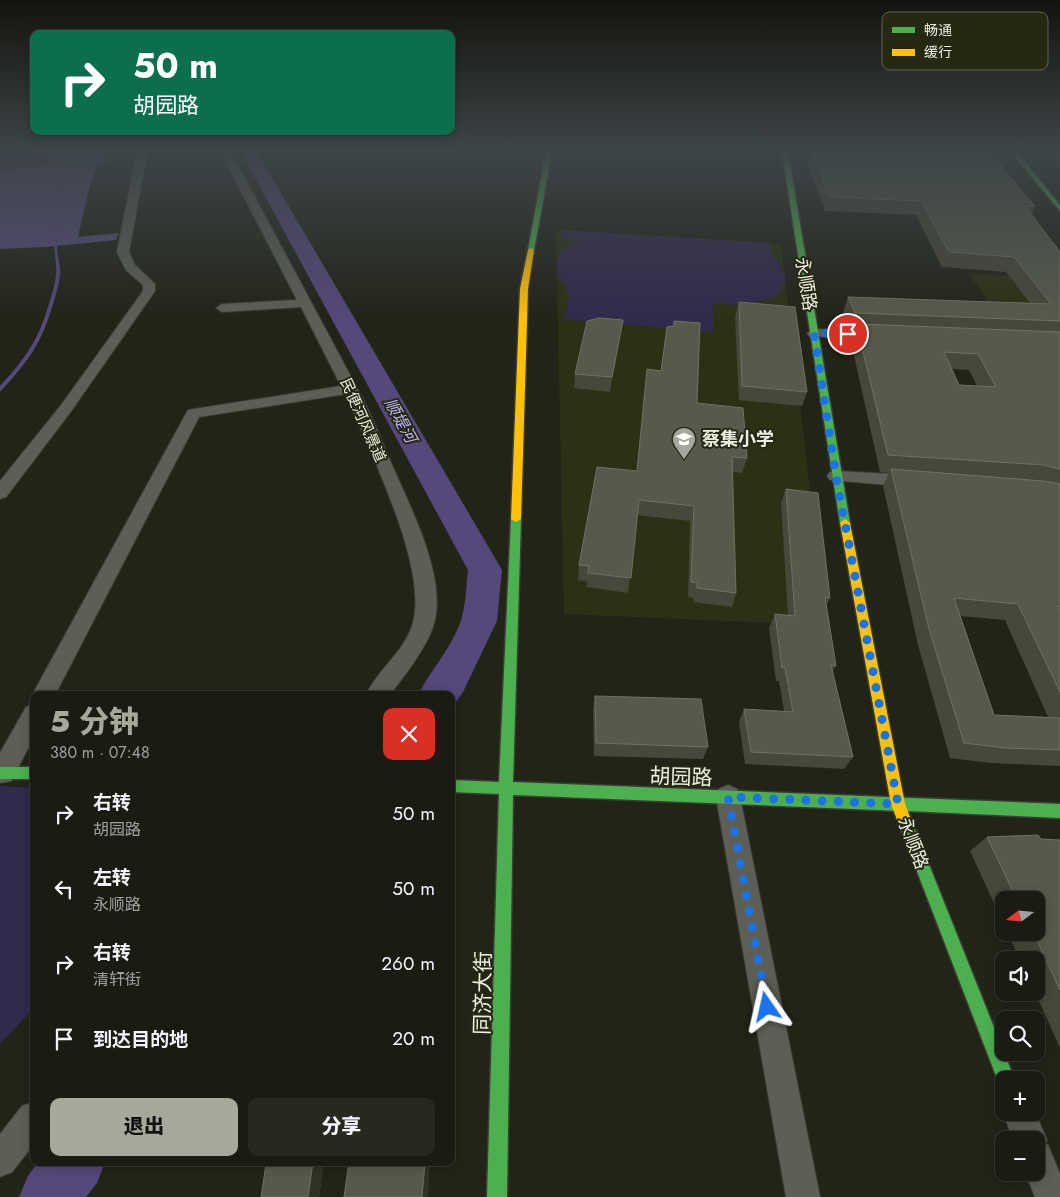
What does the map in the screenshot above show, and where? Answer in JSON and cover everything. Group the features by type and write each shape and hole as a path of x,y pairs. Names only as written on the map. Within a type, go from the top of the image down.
{"street":[{"path":"0,493 67,407 149,291 149,284 130,267 122,252 131,208"},
{"name":"民便河风景道","path":"256,208 351,389 404,513 420,558 426,593 426,614 420,633 398,668 380,691"},
{"name":"同济大街","path":"496,1197 506,789 524,289 538,208"},
{"name":"永顺路","path":"794,208 836,476 898,804 1002,1071"},
{"path":"222,308 306,303"},
{"path":"814,333 898,336"},
{"path":"46,691 193,413 351,389"},
{"path":"836,476 929,483"},
{"path":"30,721 1,773 30,774"},
{"name":"胡园路","path":"455,786 1060,811"},
{"path":"728,797 803,1197"},
{"path":"0,1160 30,1123"},
{"path":"1045,1180 1052,1197"}],"shaded area":[{"path":"0,208 85,208 78,237 119,233 116,240 0,249"},
{"name":"蔡集小学","path":"556,230 781,244 826,625 564,614"},
{"path":"563,230 770,243 772,257 784,272 784,286 774,296 757,302 757,306 713,303 713,332 564,319 570,295 565,294 567,287 558,275 556,260 562,251 579,241 561,239"},
{"path":"969,274 1060,278 1060,319 999,317"},
{"path":"0,786 30,788 30,1012 0,1044"}],"building":[{"path":"925,208 1026,208 1060,252 1060,321 855,313 848,297 1051,304 1014,257 949,252"},
{"path":"739,302 795,307 807,392 742,386"},
{"path":"599,318 623,320 612,377 575,374 587,321"},
{"path":"674,321 700,323 697,403 743,408 747,458 732,457 736,593 697,588 697,583 691,582 694,506 639,500 631,578 588,573 589,566 579,565 597,467 637,471 647,369 661,371 667,327 674,326"},
{"path":"860,324 1060,332 1060,469 1044,465 888,455 858,331 864,332","holes":["944,352 978,354 996,387 959,385"]},
{"path":"891,469 1060,484 1060,607 1058,606 1060,610 1060,692 1018,604 954,598 994,715 1060,718 1060,750 1005,748 964,743 929,629"},
{"path":"786,489 818,493 830,598 825,597 836,666 831,665 853,757 751,752 744,709 793,712 785,668 782,668 775,614 795,616"},
{"path":"595,696 701,699 708,747 596,743"},
{"path":"1038,835 1041,839 1060,840 1060,990 1045,958 1045,951 1042,951 1037,941 1045,941 1045,891 1013,891 987,837"},
{"path":"266,1166 312,1166 308,1197 261,1197"},
{"path":"348,1166 425,1166 422,1197 344,1197"}],"waterway":[{"path":"58,208 55,239 58,267"},
{"name":"顺堤河","path":"281,208 485,570 479,621 449,681 441,691"},
{"path":"0,389 18,369 37,340 47,317 55,290 58,267"},
{"name":"顺堤河","path":"49,1197 73,1166"}],"traffic: fast":[{"path":"531,250 539,208"},
{"path":"794,208 845,523"},
{"path":"497,1197 506,789 516,519"},
{"path":"0,773 30,773"},
{"path":"455,786 1060,811"},
{"path":"903,817 1002,1071"}],"traffic: slow":[{"path":"516,519 524,289 531,250"},
{"path":"845,523 898,804 903,817"}],"place":[{"name":"蔡集小学","path":"684,460"}],"route":[{"path":"767,1007 728,797 898,804 836,476 814,333 848,334"}]}
